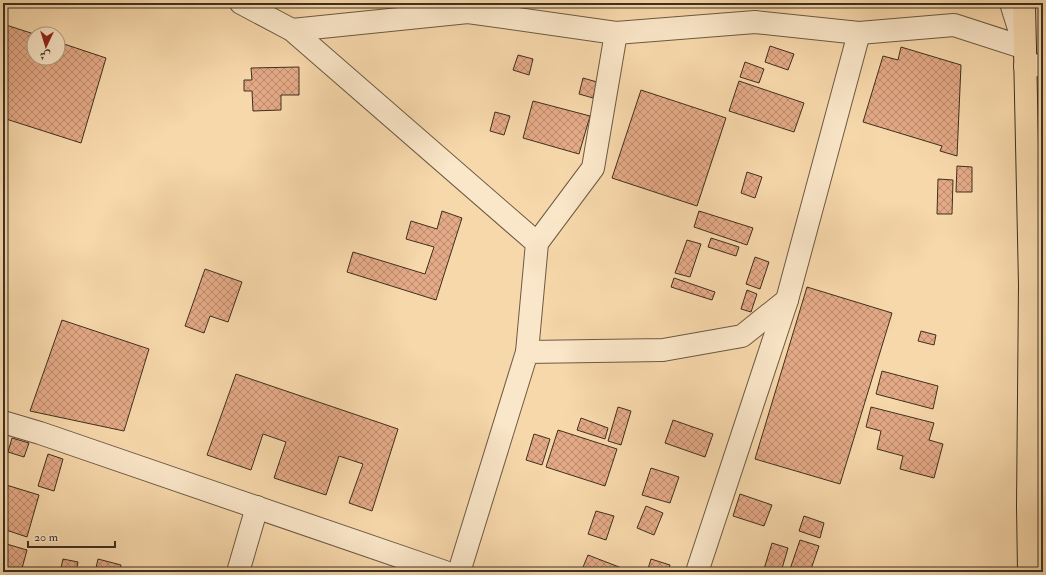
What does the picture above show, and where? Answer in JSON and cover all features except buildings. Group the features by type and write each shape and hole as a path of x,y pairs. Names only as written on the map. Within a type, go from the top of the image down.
{"main road":[{"path":"1024,3 1031,60 1036,285 1035,506 1029,572"}],"street":[{"path":"241,3 292,30 537,243"},
{"path":"1011,3 1031,60"},
{"path":"292,30 463,8 616,33 755,22 859,33 954,25 1031,60"},
{"path":"460,572 527,352 537,243 593,168 616,33"},
{"path":"697,572 787,300 859,33"},
{"path":"527,352 663,350 742,336 787,300"},
{"path":"3,422 445,572"},
{"path":"238,572 257,507"}]}
